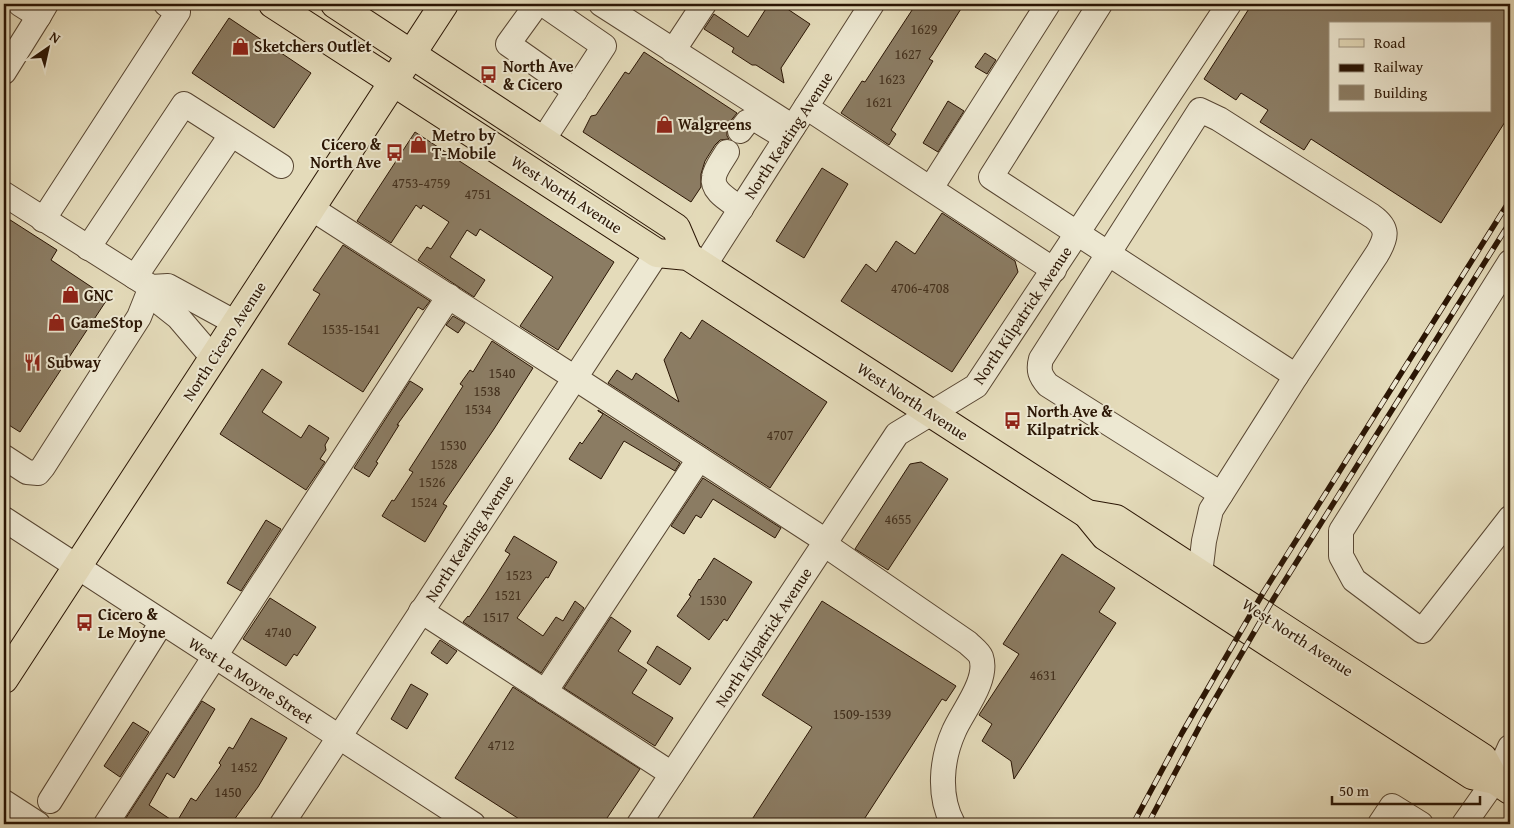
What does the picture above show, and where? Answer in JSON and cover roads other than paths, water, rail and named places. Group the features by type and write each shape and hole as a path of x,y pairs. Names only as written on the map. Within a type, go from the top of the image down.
{"main road":[{"name":"West North Avenue","path":"273,4 657,253 696,261 1087,514 1105,536 1373,711 1472,775 1502,785"},
{"name":"West North Avenue","path":"335,4 676,228 696,261"},
{"name":"North Cicero Avenue","path":"4,679 444,4"},
{"name":"West North Avenue","path":"1087,514 1116,519 1483,758 1502,785"}],"street":[{"path":"43,220 178,12 166,4"},
{"path":"537,4 508,44 575,91"},
{"path":"543,4 604,46 543,140"},
{"path":"602,4 790,133"},
{"path":"673,51 704,4"},
{"name":"North Keating Avenue","path":"696,261 741,208 872,4"},
{"path":"931,188 1048,4"},
{"path":"1100,4 991,177 1296,376"},
{"name":"North Kilpatrick Avenue","path":"638,824 897,434 976,386 1230,4"},
{"path":"4,72 35,8"},
{"path":"1170,94 1219,119 1372,216 1381,223 1385,231 1385,239 1380,250 1296,376 1211,510 1204,541 1200,574"},
{"path":"88,248 184,104 281,166"},
{"path":"806,107 1054,270"},
{"path":"1200,110 1041,358 1039,372 1048,385 1221,494"},
{"path":"740,131 748,122 755,119 790,133"},
{"path":"4,457 27,472 38,472 43,467 139,317 143,282 231,135"},
{"path":"727,152 714,176 714,185 718,192 741,208"},
{"path":"4,194 143,282 159,302 178,317 213,358"},
{"path":"311,208 699,459 825,543 968,643 980,656 983,666 978,689 954,731 945,755 942,786 953,824"},
{"name":"North Keating Avenue","path":"282,824 657,253"},
{"path":"1510,262 1341,531 1341,556 1354,580 1422,631 1510,518"},
{"path":"143,282 168,286 236,323"},
{"path":"106,824 449,296"},
{"path":"546,692 699,459"},
{"name":"West Le Moyne Street","path":"4,519 473,824"},
{"path":"422,611 672,774"},
{"path":"50,800 162,622"},
{"path":"1464,824 1502,785 1510,747"},
{"path":"4,802 38,824"},
{"path":"1380,824 1392,806 1421,824"}],"railway":[{"path":"1133,824 1182,733 1263,593 1510,200"},
{"path":"1148,824 1204,718 1274,598 1510,222"}],"place":[{"name":"Sketchers Outlet","path":"240,46"},
{"name":"North Ave & Cicero","path":"489,75"},
{"name":"Walgreens","path":"664,124"},
{"name":"Metro by T-Mobile","path":"418,144"},
{"name":"Cicero & North Ave","path":"395,153"},
{"name":"GNC","path":"70,295"},
{"name":"GameStop","path":"57,322"},
{"name":"Subway","path":"33,362"},
{"name":"North Ave & Kilpatrick","path":"1013,420"},
{"name":"Cicero & Le Moyne","path":"84,623"}]}
